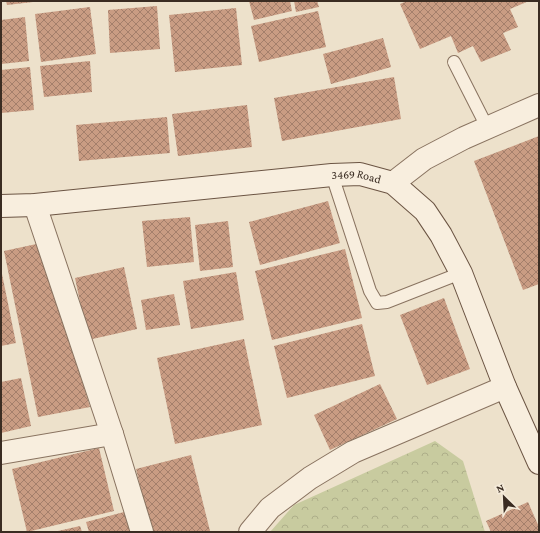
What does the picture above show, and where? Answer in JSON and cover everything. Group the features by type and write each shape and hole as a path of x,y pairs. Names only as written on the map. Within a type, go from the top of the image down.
{"street":[{"path":"393,183 424,159 487,127 539,104"},
{"name":"3469 Road","path":"1,206 35,206 360,174 393,183 425,211 441,235 462,273 505,387 539,463"},
{"path":"35,206 112,434 142,532"},
{"path":"250,532 270,508 310,478 353,452 505,387"},
{"path":"1,452 112,434"}],"lane":[{"path":"454,62 487,127"},
{"path":"332,176 370,291 377,303 387,302 462,273"}],"green space":[{"path":"435,441 463,461 485,532 270,532 294,505"}],"building":[{"path":"6,1 33,1 33,2 7,5"},
{"path":"249,1 290,1 292,11 254,20"},
{"path":"294,1 317,1 319,7 296,12"},
{"path":"407,1 529,1 510,9 518,27 503,33 511,50 481,62 473,46 458,53 451,36 420,49 400,4"},
{"path":"157,6 160,49 110,53 108,10"},
{"path":"90,7 96,54 41,62 35,14"},
{"path":"236,8 242,65 175,72 169,15"},
{"path":"318,11 326,47 259,62 251,26"},
{"path":"25,17 29,61 1,64 1,20"},
{"path":"383,38 391,67 331,84 323,54"},
{"path":"90,61 92,92 44,97 40,66"},
{"path":"30,67 34,110 1,113 1,70"},
{"path":"394,77 401,119 282,141 274,98"},
{"path":"247,105 252,147 178,156 172,114"},
{"path":"167,117 170,153 79,161 76,125"},
{"path":"539,136 539,284 523,290 474,161"},
{"path":"328,201 340,243 260,265 249,222"},
{"path":"190,217 194,262 147,267 142,221"},
{"path":"228,221 233,267 200,271 195,225"},
{"path":"41,243 90,407 38,417 4,251"},
{"path":"345,249 362,318 272,340 255,271"},
{"path":"124,267 137,329 88,340 75,278"},
{"path":"1,269 16,343 1,346"},
{"path":"236,272 244,320 191,329 183,281"},
{"path":"174,294 180,325 146,330 141,300"},
{"path":"444,298 470,369 427,385 400,315"},
{"path":"362,324 375,376 287,398 274,346"},
{"path":"244,339 262,425 175,444 157,358"},
{"path":"21,378 31,426 1,433 1,382"},
{"path":"380,384 397,419 330,450 314,415"},
{"path":"99,448 114,511 27,532 12,469"},
{"path":"191,455 210,531 151,532 136,469"},
{"path":"528,502 539,527 539,532 491,532 486,521"},
{"path":"124,512 130,532 89,532 86,522"},
{"path":"80,526 82,532 58,532 58,531"}]}
